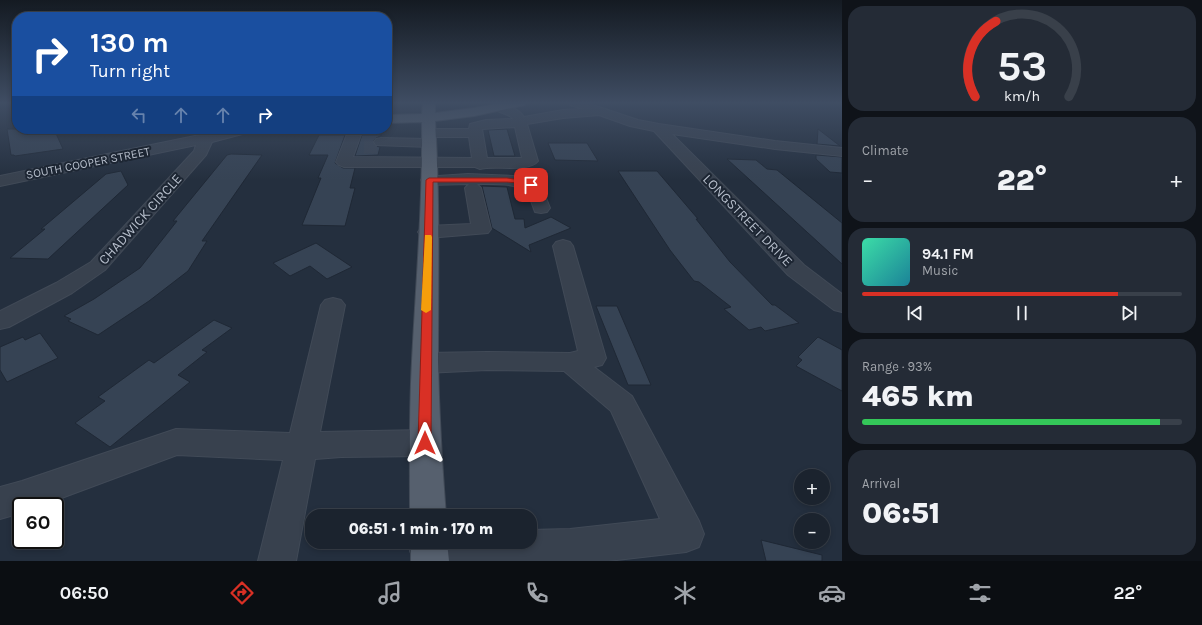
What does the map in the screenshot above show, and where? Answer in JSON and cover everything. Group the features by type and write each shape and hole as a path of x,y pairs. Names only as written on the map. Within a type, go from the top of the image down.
{"main road":[{"path":"407,128 417,134 429,151"},
{"path":"428,128 425,363 425,443 428,509"}],"street":[{"path":"475,128 480,164"},
{"path":"369,136 480,164 525,163 530,161 522,128"},
{"name":"LONGSTREET DRIVE","path":"659,128 796,270 842,305"},
{"path":"660,128 775,145 842,152"},
{"path":"369,136 344,162 429,151 475,133"},
{"name":"SOUTH COOPER STREET","path":"0,181 226,134"},
{"path":"369,136 386,152 391,151 396,142"},
{"name":"CHADWICK CIRCLE","path":"0,321 64,288 98,266 201,152 206,139"},
{"path":"429,151 507,180 527,183 534,187 541,208"},
{"path":"428,232 481,229 473,188"},
{"path":"425,363 488,361 570,362 594,358 563,246"},
{"path":"277,561 333,305"},
{"path":"537,546 570,547 686,534 622,404 570,362"},
{"path":"0,503 22,497 176,442 301,447 341,444 425,443"}],"building":[{"path":"7,129 12,129 12,134 56,134 63,149 15,156 11,155"},
{"path":"507,129 515,156 494,156 488,130"},
{"path":"818,129 840,146 817,144"},
{"path":"319,135 345,135 335,163 343,168 355,168 350,188 355,188 345,226 302,225 321,178 318,178 328,155 309,155"},
{"path":"362,135 382,135 373,141 375,146 380,147 378,155 355,156"},
{"path":"548,143 587,143 598,161 555,160"},
{"path":"227,155 262,155 202,241 207,241 188,271 149,301 98,335 68,321 71,319 64,316 94,299 140,268 177,221 173,221"},
{"path":"816,155 842,157 842,173 830,172 816,159"},
{"path":"727,159 756,160 767,169 777,170 842,223 842,264"},
{"path":"121,171 128,185 48,259 10,258 45,229 41,229 106,174"},
{"path":"618,171 657,171 698,219 696,219 730,262 772,305 775,305 799,323 765,331 761,327 749,330 724,309 731,307 699,282 694,281 670,250"},
{"path":"482,186 507,187 515,219 524,219 525,228 551,217 571,228 529,245 531,252 492,228"},
{"path":"316,243 352,267 327,279 310,266 290,276 273,263"},
{"path":"596,306 617,306 651,385 628,385"},
{"path":"214,320 232,328 202,350 207,352 178,375 190,382 110,447 75,423 105,401 98,397 149,360 154,363"},
{"path":"40,333 58,358 7,382 0,370 0,347 23,337 25,340"},
{"path":"818,337 842,350 842,391 796,366 802,360 798,357"},
{"path":"761,540 822,555 822,561 766,561"}],"tunnel":[{"path":"364,147 380,147"}],"slow traffic":[{"path":"426,310 428,237"}],"route":[{"path":"425,443 425,363 429,180 507,180 519,181 531,185"}]}
